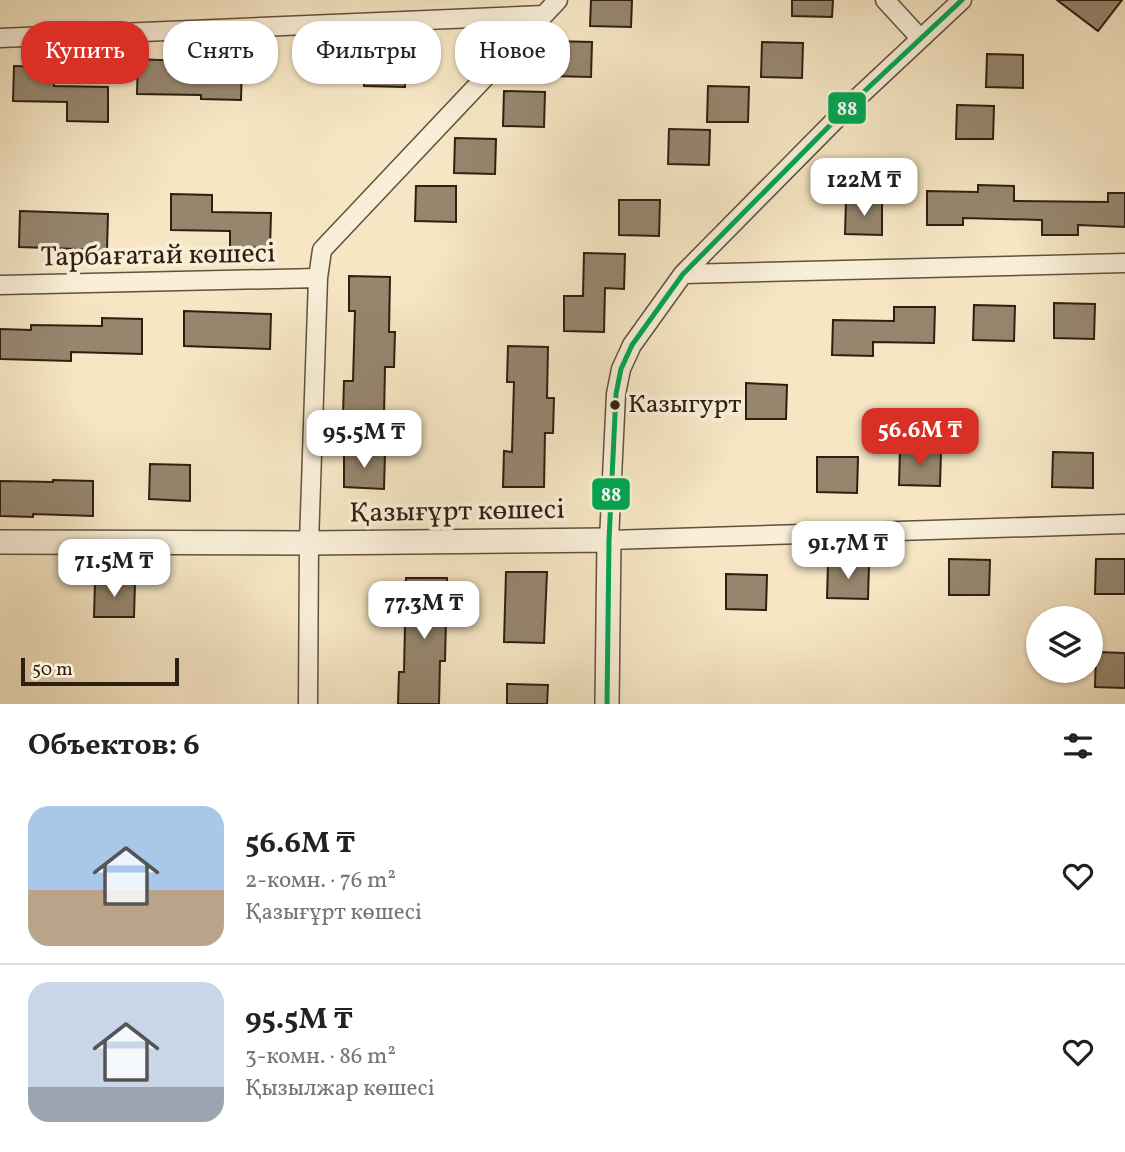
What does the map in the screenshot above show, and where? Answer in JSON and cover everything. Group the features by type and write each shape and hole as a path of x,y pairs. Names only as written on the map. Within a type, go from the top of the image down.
{"street":[{"path":"308,704 309,543 318,278 322,250 558,0"},
{"path":"884,0 920,38"},
{"path":"607,704 609,540 616,394 621,369 632,345 683,274 853,102 962,0"},
{"path":"0,38 544,15"},
{"path":"683,274 1125,262"},
{"name":"Тарбағатай көшесі","path":"0,285 318,278"},
{"name":"Қазығұрт көшесі","path":"0,542 609,540 1125,524"}],"building":[{"path":"591,0 632,0 631,27 590,26"},
{"path":"792,0 833,0 832,17 792,16"},
{"path":"1057,0 1122,0 1098,31"},
{"path":"570,41 592,42 591,77 570,76"},
{"path":"762,42 803,43 802,78 761,77"},
{"path":"987,54 1023,55 1023,88 986,87"},
{"path":"149,60 163,60 163,84 241,84 241,100 201,99 201,95 137,94 137,84 149,84"},
{"path":"14,66 21,66 21,84 108,87 108,122 67,121 67,102 13,101"},
{"path":"364,84 405,84 405,87"},
{"path":"708,86 749,87 748,122 707,122"},
{"path":"504,91 545,92 544,127 503,126"},
{"path":"957,105 994,106 993,139 956,139"},
{"path":"669,129 710,130 709,165 668,164"},
{"path":"455,138 496,139 495,174 454,173"},
{"path":"978,185 1014,186 1014,201 1108,202 1108,193 1125,193 1125,227 1078,225 1078,235 1042,235 1042,220 963,218 963,225 927,225 927,191 978,192"},
{"path":"416,186 456,186 456,222 415,221"},
{"path":"171,194 212,195 212,212 271,213 270,248 230,247 230,231 171,230"},
{"path":"619,200 660,200 659,236 619,235"},
{"path":"846,200 882,201 882,235 845,234"},
{"path":"20,211 108,214 107,250 19,247"},
{"path":"584,253 625,254 624,289 605,288 604,332 564,331 564,296 583,296"},
{"path":"349,276 390,277 389,332 395,332 394,367 385,367 384,416 343,415 344,381 353,381 355,311 349,311"},
{"path":"1054,303 1095,304 1094,339 1054,338"},
{"path":"974,305 1015,306 1014,341 973,340"},
{"path":"894,307 935,307 934,343 873,342 873,356 832,355 833,320 894,321"},
{"path":"184,311 271,314 270,349 184,346"},
{"path":"102,318 142,319 142,354 71,352 71,361 0,359 0,329 31,330 31,325 102,326"},
{"path":"508,346 548,347 547,398 554,398 553,433 545,433 544,487 503,487 504,451 512,452 514,382 507,382"},
{"path":"746,383 787,385 786,419 746,419"},
{"path":"900,450 941,451 940,486 899,485"},
{"path":"344,452 385,453 384,489 344,487"},
{"path":"1053,452 1093,453 1093,488 1052,487"},
{"path":"817,457 858,457 857,493 817,492"},
{"path":"150,464 190,465 190,501 149,499"},
{"path":"0,481 93,481 93,516 0,516"},
{"path":"949,559 990,560 989,595 949,595"},
{"path":"1096,559 1125,559 1125,594 1095,594"},
{"path":"828,563 869,564 868,599 827,598"},
{"path":"506,572 547,572 544,643 504,642"},
{"path":"726,574 767,575 766,610 726,609"},
{"path":"406,578 447,578 445,661 440,661 439,704 398,704 399,672 404,672"},
{"path":"95,581 135,582 134,617 94,617"},
{"path":"1103,652 1125,653 1125,688 1095,687 1095,683 1103,683"},
{"path":"507,684 548,685 547,704 507,704"}],"transit line":[{"name":"88","path":"607,704 609,540 616,394 621,369 632,345 683,274 853,102 962,0"}],"place":[{"name":"Казыгурт","path":"615,405"}]}
